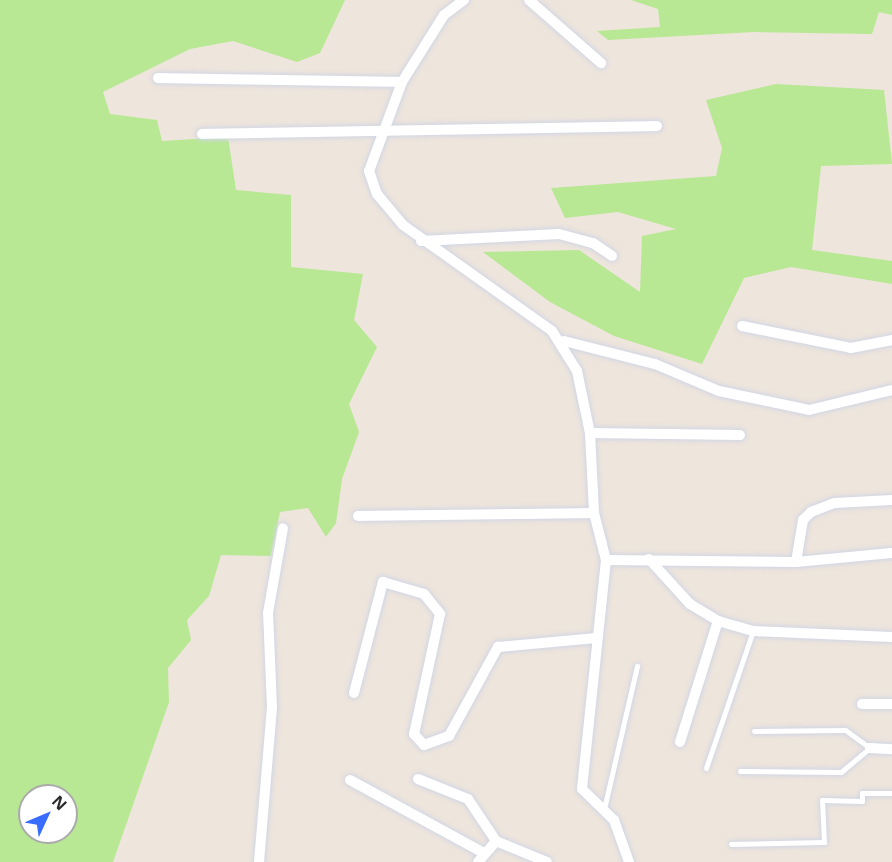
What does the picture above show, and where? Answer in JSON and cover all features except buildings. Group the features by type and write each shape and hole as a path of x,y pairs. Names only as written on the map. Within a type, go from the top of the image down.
{"street":[{"path":"464,0 444,15 402,82 370,161 372,183 421,241 564,341 655,364 719,391 809,410 892,390"},
{"path":"529,0 601,63"},
{"path":"158,78 402,82"},
{"path":"202,134 383,128 657,126"},
{"path":"421,241 559,234 593,243 612,256"},
{"path":"742,326 851,348 892,340"},
{"path":"564,341 578,371 590,433 594,513 606,560 582,789 604,809 621,834 629,862"},
{"path":"590,433 740,435"},
{"path":"796,562 803,520 811,512 835,503 892,500"},
{"path":"358,516 594,513"},
{"path":"259,862 272,707 268,613 283,528"},
{"path":"606,560 649,558 796,562 833,554 892,554"},
{"path":"649,558 690,604 718,621 753,631 892,637"},
{"path":"354,693 383,582 424,594 440,614 414,734 424,745 442,743 449,736 498,647 597,638"},
{"path":"680,742 718,621"},
{"path":"862,704 892,704"},
{"path":"870,748 892,749"},
{"path":"418,779 468,799 496,842 548,862"},
{"path":"350,780 481,858 496,842"}],"lane":[{"path":"706,768 753,631"},
{"path":"604,809 637,666"},
{"path":"740,771 841,772 870,748 845,730 754,730"},
{"path":"731,844 824,842 822,800 862,801 862,793 892,793"}],"green space":[{"path":"0,0 345,0 320,53 297,62 233,41 190,49 103,92 110,114 157,120 162,141 228,137 236,190 291,195 291,267 363,274 354,320 377,347 349,404 359,432 342,479 336,523 326,537 308,508 280,512 271,556 221,555 209,596 187,620 191,640 168,668 169,702 113,862 0,862"},
{"path":"631,0 892,0 892,15 879,12 872,34 754,32 608,40 597,31 660,27 658,9"},
{"path":"776,84 884,90 892,164 821,166 812,250 892,261 892,284 791,267 744,278 702,364 614,336 550,302 483,252 579,250 640,292 642,236 676,229 618,212 565,218 551,188 716,176 722,148 706,100"}]}
